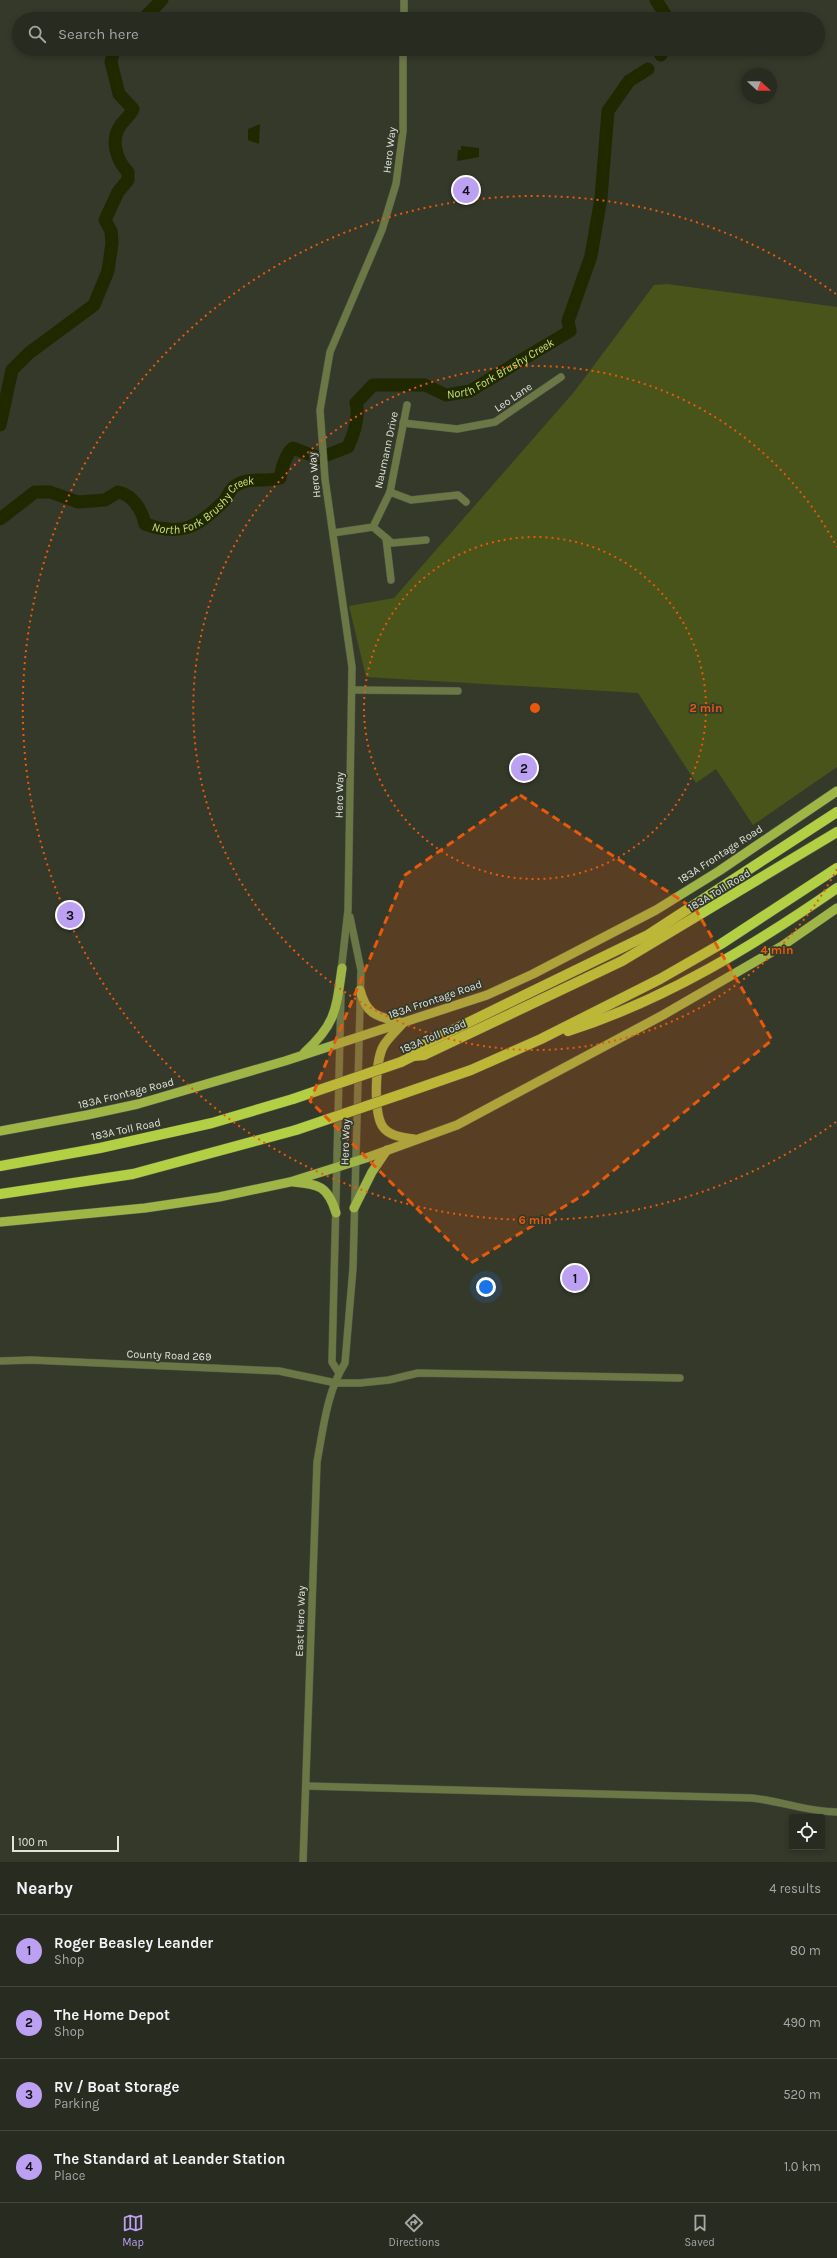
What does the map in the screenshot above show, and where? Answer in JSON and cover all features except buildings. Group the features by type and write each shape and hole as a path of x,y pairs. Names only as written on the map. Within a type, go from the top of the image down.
{"highway":[{"path":"413,1056 420,1046 648,935 837,812"},
{"name":"183A Toll Road","path":"0,1166 100,1148 212,1123 293,1099 400,1062 413,1056 424,1055 622,961 837,832"},
{"path":"0,1194 133,1174 296,1130 472,1070 541,1039 660,979 707,951 837,868"},
{"path":"541,1039 602,1020 665,992 769,935 837,888"}],"main road":[{"name":"183A Frontage Road","path":"0,1130 87,1115 138,1104 302,1055 487,995 533,974 656,910 719,871 837,791"},
{"path":"0,1222 145,1208 219,1197 290,1182 457,1125 663,1015 782,946 837,908"},
{"path":"302,1055 316,1042 331,1022 337,1006 342,968"},
{"path":"360,990 367,1009 382,1017 403,1023 385,1044 380,1055 377,1068 379,1116 383,1127 390,1133 415,1140"},
{"path":"354,1208 372,1172 387,1150"},
{"path":"290,1182 314,1184 324,1189 332,1198 336,1213"}],"street":[{"path":"404,0 404,12"},
{"name":"Hero Way","path":"339,1373 332,1362 342,968 348,910 352,667 348,629 324,468 320,410 330,352 382,230 396,184 403,131 403,56"},
{"name":"Leo Lane","path":"403,423 458,429 495,422 561,377"},
{"name":"Naumann Drive","path":"373,527 390,492 407,405"},
{"path":"390,492 411,500 458,495 466,502"},
{"path":"333,534 373,527 392,543 426,540"},
{"path":"386,538 391,580"},
{"path":"352,690 458,691"},
{"name":"Hero Way","path":"336,1383 339,1373 345,1363 349,1330 361,970 348,910"},
{"name":"County Road 269","path":"0,1361 31,1360 279,1371 336,1383 389,1380 418,1373 680,1378"},
{"name":"East Hero Way","path":"303,1862 317,1462 324,1421 336,1383"},
{"path":"306,1786 752,1798 781,1802 812,1810 837,1812"}],"highlighted area":[{"path":"520,795 696,910 772,1040 585,1194 471,1263 310,1101 405,875"}],"shaded area":[{"path":"260,124 259,144 248,140 248,129"},
{"path":"461,146 479,148 479,157 457,161 458,150 461,150"},
{"path":"667,284 837,307 837,767 753,825 716,769 696,783 638,693 366,677 349,606 394,598 574,392 654,285"}],"waterway":[{"path":"150,12 162,0"},
{"name":"North Fork Brushy Creek","path":"656,0 664,12"},
{"path":"0,425 12,370 29,353 94,305 108,271 112,243 111,231 105,220 118,192 128,180 128,172 118,157 115,138 120,126 133,109 119,94 111,62 112,56"},
{"name":"North Fork Brushy Creek","path":"0,519 35,492 50,492 78,502 105,500 118,492 128,496 136,504 142,514 145,524 169,530 189,527 215,510 224,501 232,489 240,483 251,480 269,480 280,478 286,458 293,448 319,458 348,447 357,420 356,403 373,385 425,385 446,395 470,391 570,331 568,321 591,256 601,198 608,111 629,81 648,69"}],"place":[{"name":"The Standard at Leander Station","path":"466,190"},
{"name":"The Home Depot","path":"524,768"},
{"name":"RV / Boat Storage","path":"70,915"},
{"name":"Roger Beasley Leander","path":"575,1278"}]}
